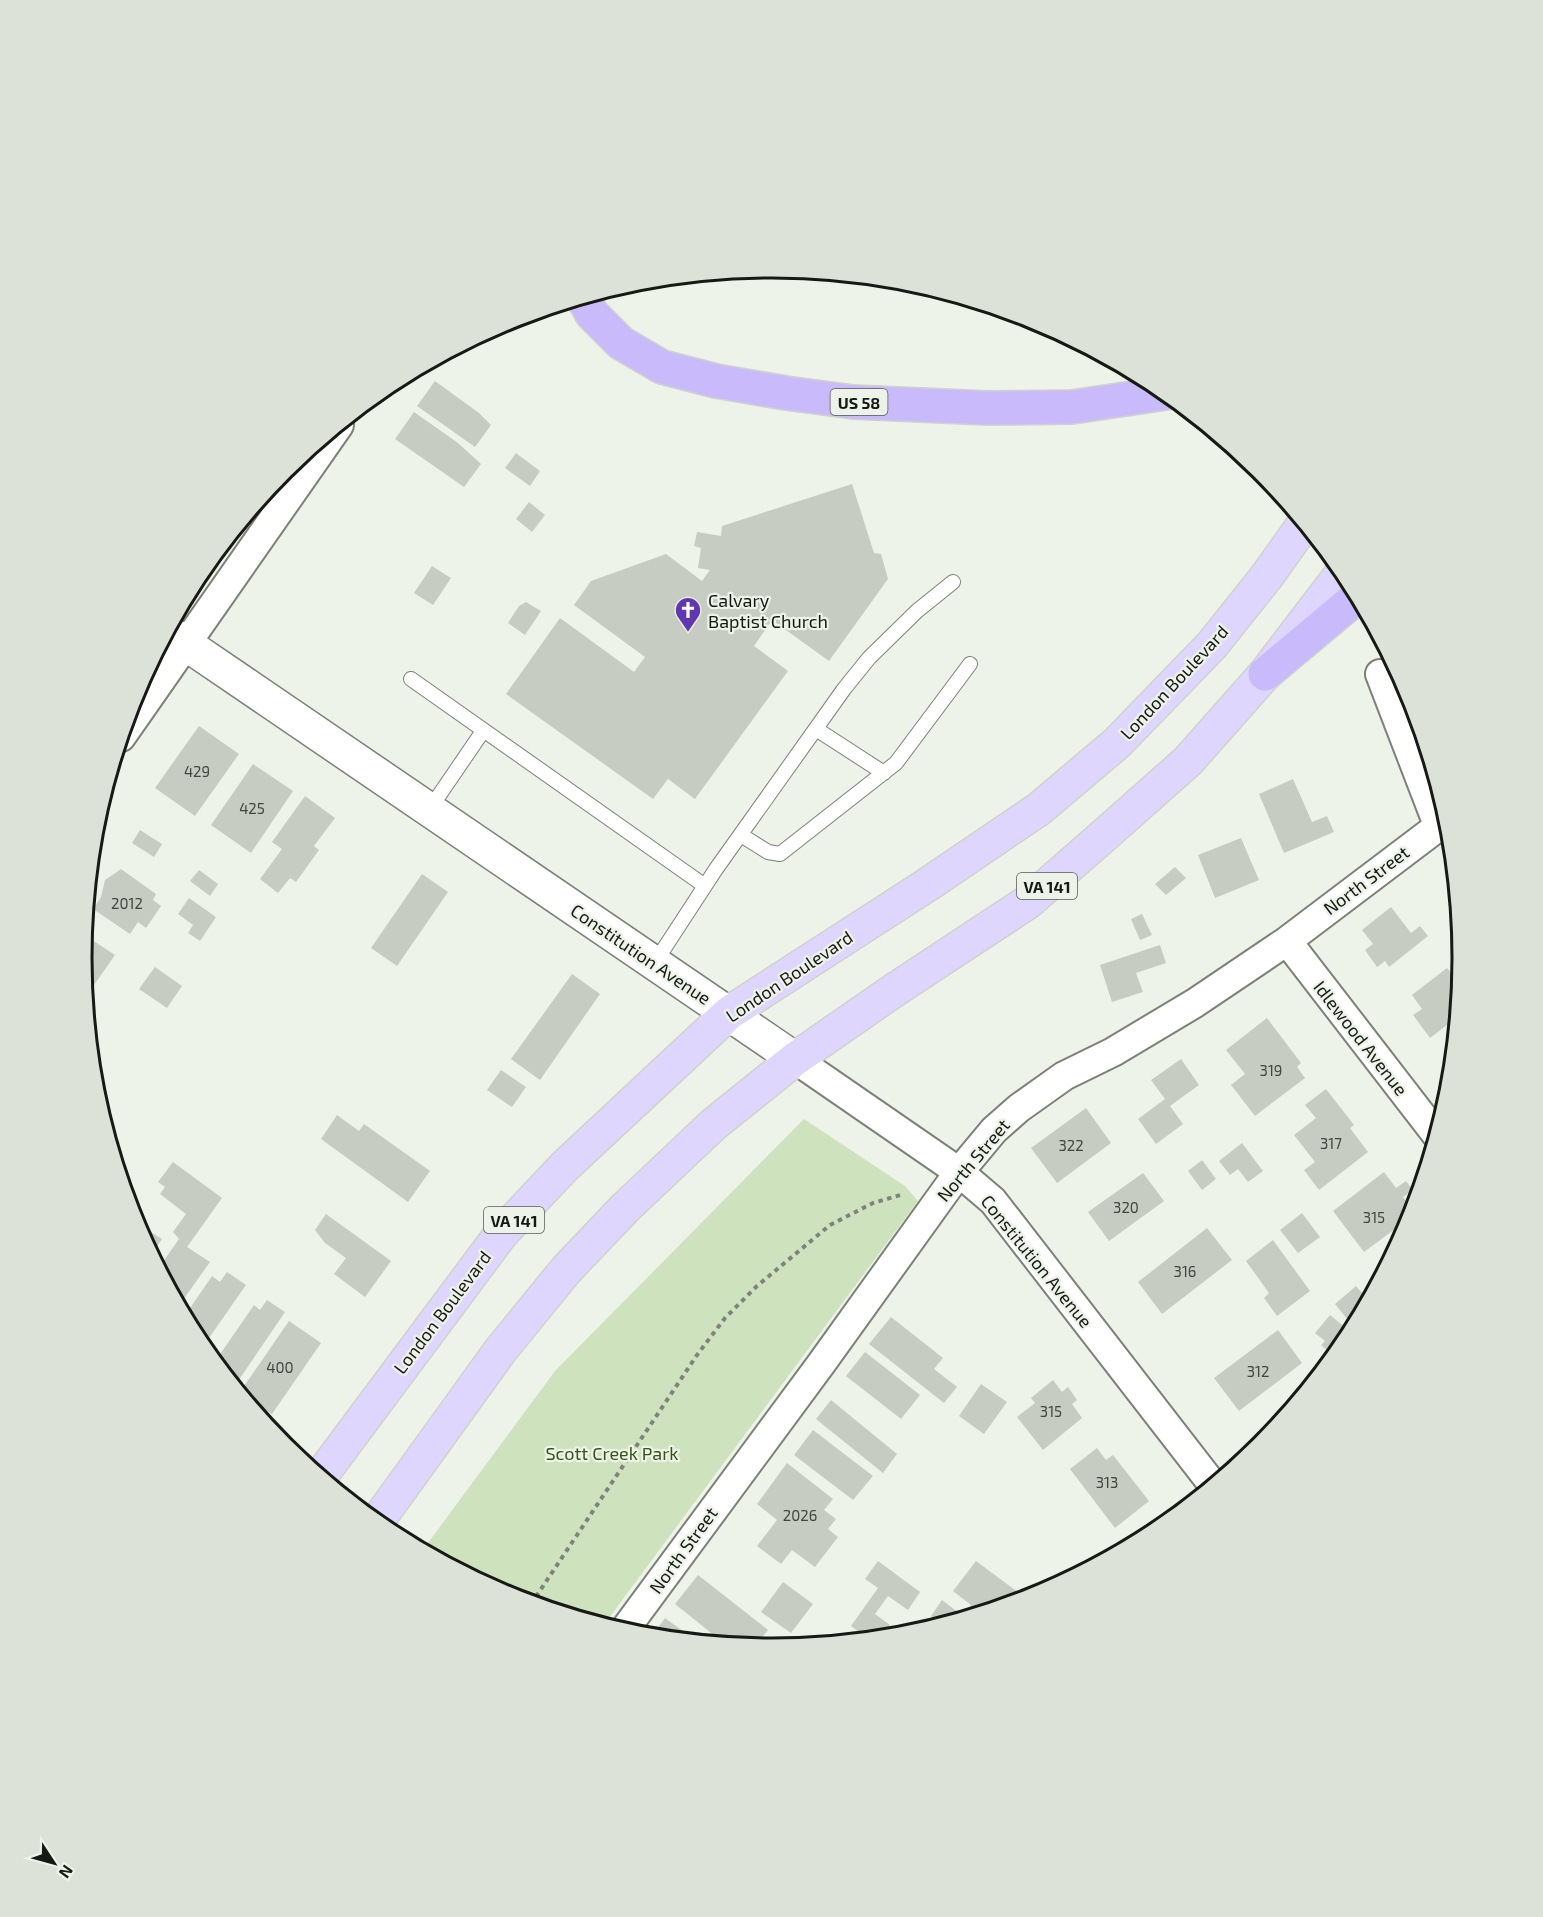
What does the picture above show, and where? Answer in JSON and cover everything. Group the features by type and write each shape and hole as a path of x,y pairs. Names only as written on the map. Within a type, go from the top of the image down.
{"highway":[{"name":"US 58","path":"587,305 592,314 621,343 662,367 716,381 763,389 853,402 988,408 1072,407 1152,395"},
{"path":"1265,674 1350,603"}],"main road":[{"name":"London Boulevard","path":"324,1471 501,1234 564,1167 729,1013 927,885 1039,809 1116,743 1212,645 1267,576 1299,530"},
{"name":"VA 141","path":"382,1515 500,1350 566,1270 625,1208 714,1124 795,1059 1028,902 1188,761 1265,674 1337,580"}],"street":[{"path":"146,691 176,637 317,453"},
{"name":"Constitution Avenue","path":"176,637 959,1172 993,1201 1209,1479"},
{"path":"1380,674 1430,793"},
{"name":"North Street","path":"630,1623 959,1172 994,1130 1019,1108 1064,1076 1113,1052 1195,1003 1287,941 1438,827"},
{"name":"Idlewood Avenue","path":"1287,941 1430,1126"}],"lane":[{"path":"654,964 705,886 844,689 870,658 918,611 953,582"},
{"path":"741,835 768,852 780,854 896,763 970,664"},
{"path":"411,679 705,886"},
{"path":"816,729 884,773"},
{"path":"429,810 483,730"}],"path":[{"path":"536,1596 697,1355 725,1318 757,1286 830,1225 873,1203 906,1193"}],"green space":[{"name":"Scott Creek Park","path":"804,1119 905,1186 918,1201 609,1618 511,1587 427,1544 555,1371"}],"building":[{"path":"435,381 479,413 491,425 475,447 417,406"},
{"path":"414,412 458,443 481,464 464,487 395,439"},
{"path":"516,453 540,471 530,486 505,468"},
{"name":"Calvary Baptist Church","path":"852,484 874,553 881,554 888,579 829,661 772,620 754,646 788,671 695,799 668,779 653,799 506,694 560,618 634,672 645,657 574,605 591,581 666,554 702,581 710,570 698,568 701,548 694,546 697,532 721,536 722,526"},
{"path":"529,502 545,515 532,532 516,519"},
{"path":"432,566 451,578 433,605 414,593"},
{"path":"526,602 541,611 525,635 508,623 519,606"},
{"path":"199,726 239,754 195,816 155,788"},
{"path":"253,764 293,791 251,853 211,825"},
{"path":"1293,779 1312,822 1327,816 1334,832 1284,853 1259,794"},
{"path":"305,796 335,818 314,846 319,850 296,882 290,878 278,893 260,879 282,849 272,842"},
{"path":"140,830 162,844 154,857 132,843"},
{"path":"1241,838 1259,880 1215,898 1198,855"},
{"path":"1175,867 1186,878 1166,895 1155,884"},
{"path":"121,869 156,894 153,900 161,906 146,928 138,922 130,934 93,909 101,897 105,880"},
{"path":"199,870 218,884 210,896 190,881"},
{"path":"422,874 448,892 397,966 371,948"},
{"path":"189,898 216,917 200,941 188,933 193,925 178,914"},
{"path":"1391,907 1411,933 1420,926 1428,936 1389,967 1385,961 1377,967 1365,950 1373,944 1362,930"},
{"path":"1142,914 1152,935 1140,940 1131,919"},
{"path":"92,940 115,955 93,987"},
{"path":"1160,945 1166,963 1136,973 1143,992 1112,1002 1100,965"},
{"path":"155,967 182,986 167,1008 139,989"},
{"path":"1447,968 1451,973 1448,1024 1430,1038 1413,1015 1422,1009 1412,995"},
{"path":"572,974 600,994 540,1080 511,1059"},
{"path":"1267,1018 1301,1063 1297,1067 1305,1078 1255,1116 1231,1085 1245,1074 1226,1050"},
{"path":"1181,1059 1199,1085 1170,1106 1183,1124 1156,1144 1138,1119 1165,1099 1151,1080"},
{"path":"501,1070 526,1087 512,1107 487,1090"},
{"path":"1326,1089 1354,1125 1350,1128 1368,1152 1319,1190 1304,1170 1315,1162 1294,1135 1316,1118 1305,1105"},
{"path":"1086,1108 1111,1143 1057,1183 1031,1148"},
{"path":"337,1115 359,1131 364,1124 430,1171 408,1202 321,1139"},
{"path":"1242,1143 1263,1171 1248,1182 1238,1169 1230,1175 1219,1161"},
{"path":"1202,1160 1216,1179 1202,1190 1188,1171"},
{"path":"173,1162 222,1198 187,1247 210,1262 184,1299 163,1261 179,1239 173,1232 186,1214 160,1194 165,1187 158,1182"},
{"path":"1384,1172 1396,1188 1406,1181 1411,1188 1409,1192 1403,1197 1406,1201 1395,1229 1364,1252 1333,1211"},
{"path":"1143,1173 1164,1201 1109,1241 1088,1212"},
{"path":"1302,1213 1320,1237 1298,1253 1280,1230"},
{"path":"326,1214 391,1261 365,1297 334,1274 346,1258 325,1243 315,1230"},
{"path":"1207,1228 1232,1260 1162,1314 1138,1282"},
{"path":"148,1230 162,1239 156,1247"},
{"path":"1273,1240 1310,1291 1277,1316 1264,1298 1269,1293 1246,1261"},
{"path":"227,1272 246,1285 208,1339 190,1309 212,1276 220,1282"},
{"path":"1356,1286 1363,1294 1347,1319 1335,1304"},
{"path":"267,1300 285,1312 239,1380 220,1355 254,1305 260,1310"},
{"path":"1330,1315 1343,1326 1327,1350 1321,1345 1325,1341 1315,1333"},
{"path":"891,1317 943,1358 934,1369 957,1387 944,1403 869,1344"},
{"path":"289,1321 321,1343 272,1414 258,1404 244,1387"},
{"path":"1278,1330 1302,1363 1239,1411 1214,1378"},
{"path":"865,1352 920,1395 901,1419 846,1376"},
{"path":"1053,1380 1062,1392 1068,1387 1077,1400 1072,1404 1082,1418 1043,1450 1017,1417 1035,1403 1031,1398"},
{"path":"981,1384 1007,1402 984,1434 959,1416"},
{"path":"831,1400 897,1454 883,1473 816,1419"},
{"path":"813,1430 873,1476 853,1500 794,1455"},
{"path":"1097,1448 1106,1460 1113,1455 1149,1501 1115,1528 1070,1469"},
{"path":"787,1463 833,1499 824,1510 836,1519 828,1529 838,1537 815,1567 792,1550 781,1564 757,1546 777,1520 757,1504"},
{"path":"878,1561 920,1592 908,1610 888,1596 875,1614 890,1625 888,1628 861,1633 851,1626 878,1588 865,1579"},
{"path":"976,1561 1018,1592 968,1609 971,1605 953,1591"},
{"path":"698,1575 768,1630 761,1639 715,1636 675,1604"},
{"path":"783,1582 813,1604 791,1633 761,1612"},
{"path":"942,1600 958,1612 934,1618 931,1616"},
{"path":"665,1618 686,1633 683,1633 657,1628"}],"place":[{"name":"Calvary Baptist Church","path":"688,633"}]}
